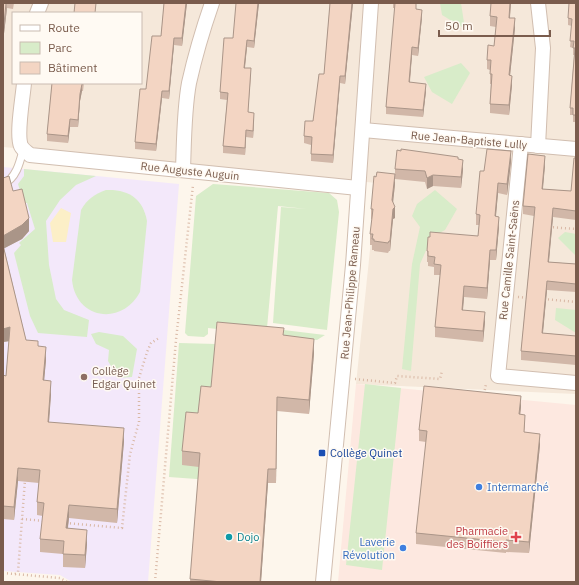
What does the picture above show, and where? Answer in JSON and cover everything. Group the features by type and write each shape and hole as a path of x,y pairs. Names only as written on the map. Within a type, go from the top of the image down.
{"street":[{"path":"189,170 184,140 189,85 201,34 212,3"},
{"name":"Rue Jean-Philippe Rameau","path":"323,582 353,265 372,3"},
{"path":"538,3 543,48 538,146"},
{"path":"24,84 19,133 20,145 24,150"},
{"name":"Rue Jean-Baptiste Lully","path":"363,130 576,149"},
{"name":"Rue Camille Saint-Saëns","path":"492,380 506,295 521,144"},
{"name":"Rue Auguste Auguin","path":"24,150 30,155 36,156 358,188"},
{"path":"492,380 576,383"}],"lane":[{"path":"3,184 8,182 18,169 24,150"}],"path":[{"path":"155,582 189,170"},
{"path":"544,226 576,229"},
{"path":"506,295 529,298"},
{"path":"537,298 576,302"},
{"path":"61,522 122,528 130,454 139,422 139,378 151,343 159,338"},
{"path":"343,378 395,383 397,376 440,379 442,371"},
{"path":"484,395 492,380"},
{"path":"15,574 18,572 26,479"},
{"path":"22,519 45,521"},
{"path":"3,573 60,578 67,582"}],"shaded area":[{"path":"3,3 576,3 576,394 356,384 377,183 3,147"},
{"name":"Collège Edgar Quinet","path":"3,167 179,184 148,582 72,582 60,575 3,571"},
{"path":"356,384 576,405 576,582 338,582"}],"green space":[{"path":"440,3 461,3 465,29 442,15"},
{"path":"461,63 470,73 452,104 432,92 424,77"},
{"path":"24,169 96,176 76,185 60,200 46,221 49,265 56,299 64,310 89,320 87,337 38,333 30,316 14,253 21,245 19,243 35,229 27,203 24,203 18,184 24,176"},
{"path":"213,184 329,193 337,200 339,212 327,330 273,323 281,207 307,209 278,206 267,328 325,335 317,340 208,328 208,334 204,337 188,336 185,333 196,196"},
{"path":"106,190 122,191 134,197 142,207 147,221 140,292 132,303 122,310 112,314 101,314 82,304 75,293 72,280 81,210 92,197"},
{"path":"435,190 457,209 445,230 432,237 420,264 411,371 402,369 412,264 420,227 412,216 417,204"},
{"path":"565,232 576,234 576,256 558,238"},
{"path":"556,308 576,310 576,333 555,320"},
{"path":"99,332 123,336 137,349 132,377 118,378 108,361 109,350 96,344 91,334"},
{"path":"179,343 216,344 252,472 251,483 169,477"},
{"path":"365,384 401,388 382,570 346,565"}],"sand":[{"path":"61,208 71,213 66,242 53,242 50,223"}],"building":[{"path":"3,3 6,3 3,35"},
{"path":"75,3 96,3 95,12 74,12"},
{"path":"164,3 186,3 182,38 174,38 169,91 162,91 156,144 135,142 140,89 146,89 152,36 161,36"},
{"path":"236,3 258,3 254,41 247,40 244,68 251,68 248,112 254,113 253,131 246,130 245,148 223,146 228,93 220,92 224,38 233,38"},
{"path":"330,3 352,3 345,76 340,76 333,155 311,154 312,137 304,136 305,121 313,121 319,74 324,74"},
{"path":"395,3 416,3 416,9 422,10 418,48 412,47 409,82 426,84 423,110 386,107"},
{"path":"491,3 510,3 509,18 515,18 509,75 512,76 509,105 490,104 492,74 490,74 491,60 487,60 488,45 494,46 497,17 490,16"},
{"path":"569,3 576,3 576,115 573,115 573,108 570,108 575,48 573,48 574,41 570,41 572,19 568,18"},
{"path":"52,84 82,84 78,120 70,119 68,136 47,134"},
{"path":"401,149 458,157 458,159 463,160 461,177 433,175 427,178 425,171 395,169 397,150 401,151"},
{"path":"487,149 511,151 507,184 498,183 495,216 499,217 496,250 490,250 487,288 464,286 462,310 485,312 483,331 435,327 441,265 434,264 435,257 428,256 428,237 430,237 430,232 478,236 480,215 476,214 480,171 484,171"},
{"path":"528,154 545,156 542,189 571,191 574,158 576,158 576,211 553,208 548,262 576,264 576,284 547,281 542,333 576,336 576,356 521,351 535,207 523,206"},
{"path":"377,172 395,174 392,200 395,207 393,209 390,241 388,243 374,241 374,239 372,239 373,234 370,234 373,209 371,209 374,176 376,177"},
{"path":"9,176 13,191 22,189 29,218 22,225 3,236 3,178"},
{"path":"3,245 26,340 38,341 38,346 46,347 43,380 51,381 48,422 124,428 117,509 69,505 66,528 87,530 85,555 63,554 64,541 40,539 44,503 37,502 40,470 18,468 14,507 3,506 3,375 6,376 10,327 3,329"},
{"path":"217,322 284,328 283,335 314,339 309,400 277,397 276,469 268,469 260,582 222,582 190,579 200,453 182,451 186,412 198,413 201,386 211,387"},
{"name":"Intermarché","path":"424,386 521,396 519,414 525,415 524,432 540,434 529,542 506,540 506,542 416,533 427,431 419,430"}],"place":[{"name":"Collège Edgar Quinet","path":"84,377"},
{"name":"Collège Quinet","path":"322,453"},
{"name":"Intermarché","path":"479,487"},
{"name":"Dojo","path":"229,537"},
{"name":"Pharmacie des Boiffiers","path":"516,537"},
{"name":"Laverie Révolution","path":"403,548"}]}
